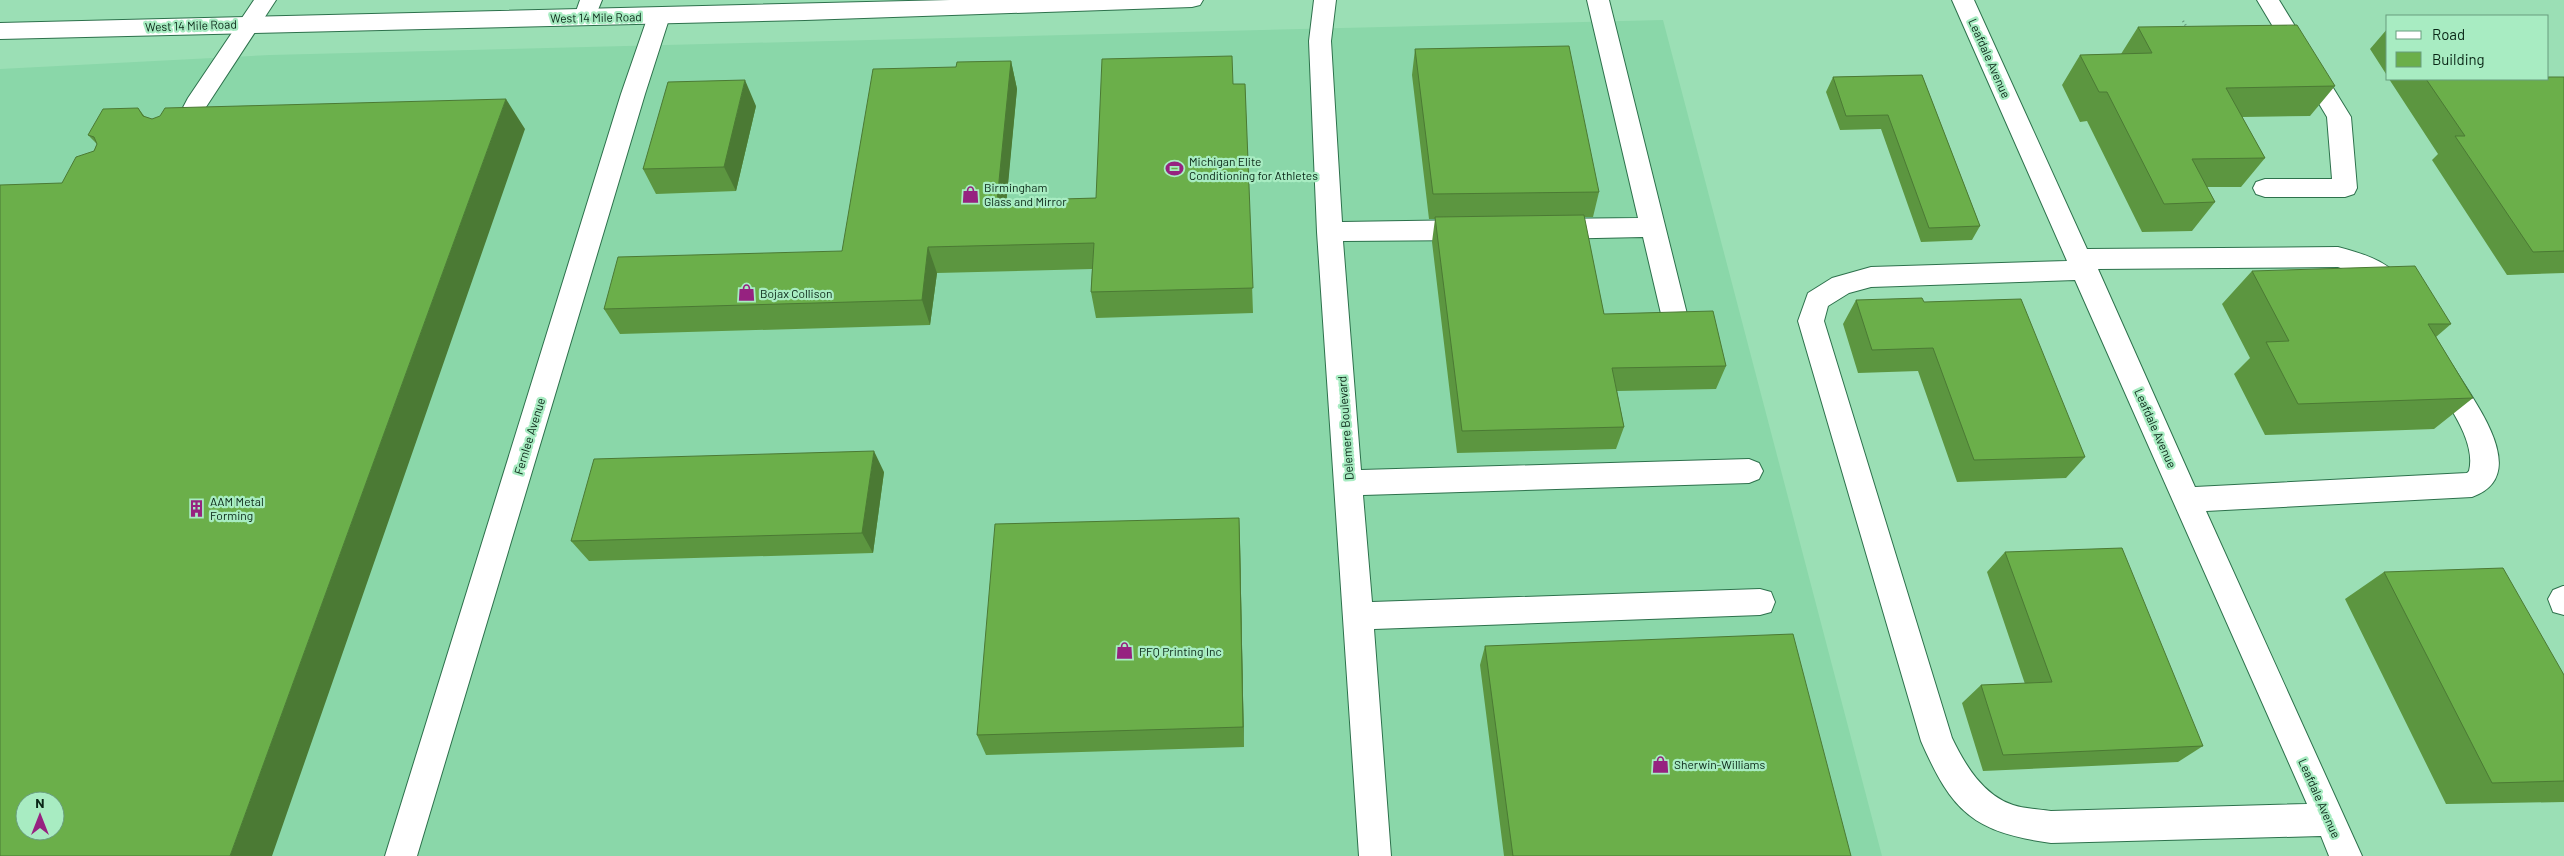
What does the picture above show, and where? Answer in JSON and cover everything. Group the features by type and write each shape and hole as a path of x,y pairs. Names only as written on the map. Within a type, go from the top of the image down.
{"street":[{"path":"179,138 196,104 266,0"},
{"name":"West 14 Mile Road","path":"0,31 251,24 588,9 659,16 806,6 1192,0"},
{"name":"Delemere Boulevard","path":"1325,0 1320,41 1330,232 1375,856"},
{"path":"1598,0 1674,318"},
{"name":"Leafdale Avenue","path":"1963,0 2084,265 2346,856"},
{"path":"2265,188 2345,188 2339,116 2268,0"},
{"name":"Fernlee Avenue","path":"401,856 633,94 659,16"},
{"path":"1527,229 1653,227"},
{"path":"1330,232 1498,230"},
{"path":"2329,820 2051,827 2012,821 1974,801 1951,773 1937,741 1811,321 1817,300 1841,285 1871,277 2084,265 2338,257 2358,262 2384,276 2393,285 2407,310"},
{"path":"2188,500 2472,485 2482,478 2486,460 2483,443 2431,351"},
{"path":"1348,482 1749,471"},
{"path":"1357,616 1760,602"}],"path":[{"path":"2183,21 2192,37"}],"shaded area":[{"path":"1663,20 1882,856 0,856 0,69 270,55"}],"building":[{"path":"2297,25 2335,86 2226,88 2265,158 2192,159 2215,202 2164,204 2107,92 2099,92 2080,55 2152,53 2138,27"},
{"path":"1569,46 1599,192 1433,194 1415,49"},
{"path":"1232,56 1233,84 1245,84 1253,288 1091,292 1094,243 928,247 922,300 604,309 618,257 842,251 873,69 956,67 957,62 1011,61 997,201 1096,198 1102,59"},
{"path":"1922,75 1980,226 1929,228 1888,115 1846,116 1833,77"},
{"path":"2549,77 2564,77 2564,251 2533,252 2455,136 2465,136 2427,80 2549,80"},
{"path":"745,80 724,167 643,169 668,82"},
{"name":"AAM Metal Forming","path":"506,99 230,856 0,856 0,185 62,183 76,157 94,151 97,144 94,137 88,135 103,109 138,108 143,116 152,119 160,116 165,108"},
{"path":"1584,215 1604,314 1713,311 1726,366 1612,368 1624,427 1462,431 1435,217"},
{"path":"2415,266 2451,324 2428,324 2473,398 2298,404 2266,342 2289,341 2252,271"},
{"path":"1922,298 1924,302 2021,299 2085,457 1974,460 1933,348 1872,350 1856,300"},
{"path":"874,451 862,533 571,541 594,459"},
{"path":"1239,518 1243,727 977,735 995,524"},
{"path":"2122,548 2203,746 2003,755 1981,685 2052,682 2005,552"},
{"path":"2503,568 2564,675 2564,781 2492,783 2384,572"},
{"path":"1793,634 1851,856 1513,856 1485,646"}],"place":[{"name":"Michigan Elite Conditioning for Athletes","path":"1175,168"},
{"name":"Birmingham Glass and Mirror","path":"970,194"},
{"name":"Bojax Collison","path":"746,293"},
{"name":"AAM Metal Forming","path":"196,508"},
{"name":"PFQ Printing Inc","path":"1125,651"},
{"name":"Sherwin-Williams","path":"1660,764"}]}
